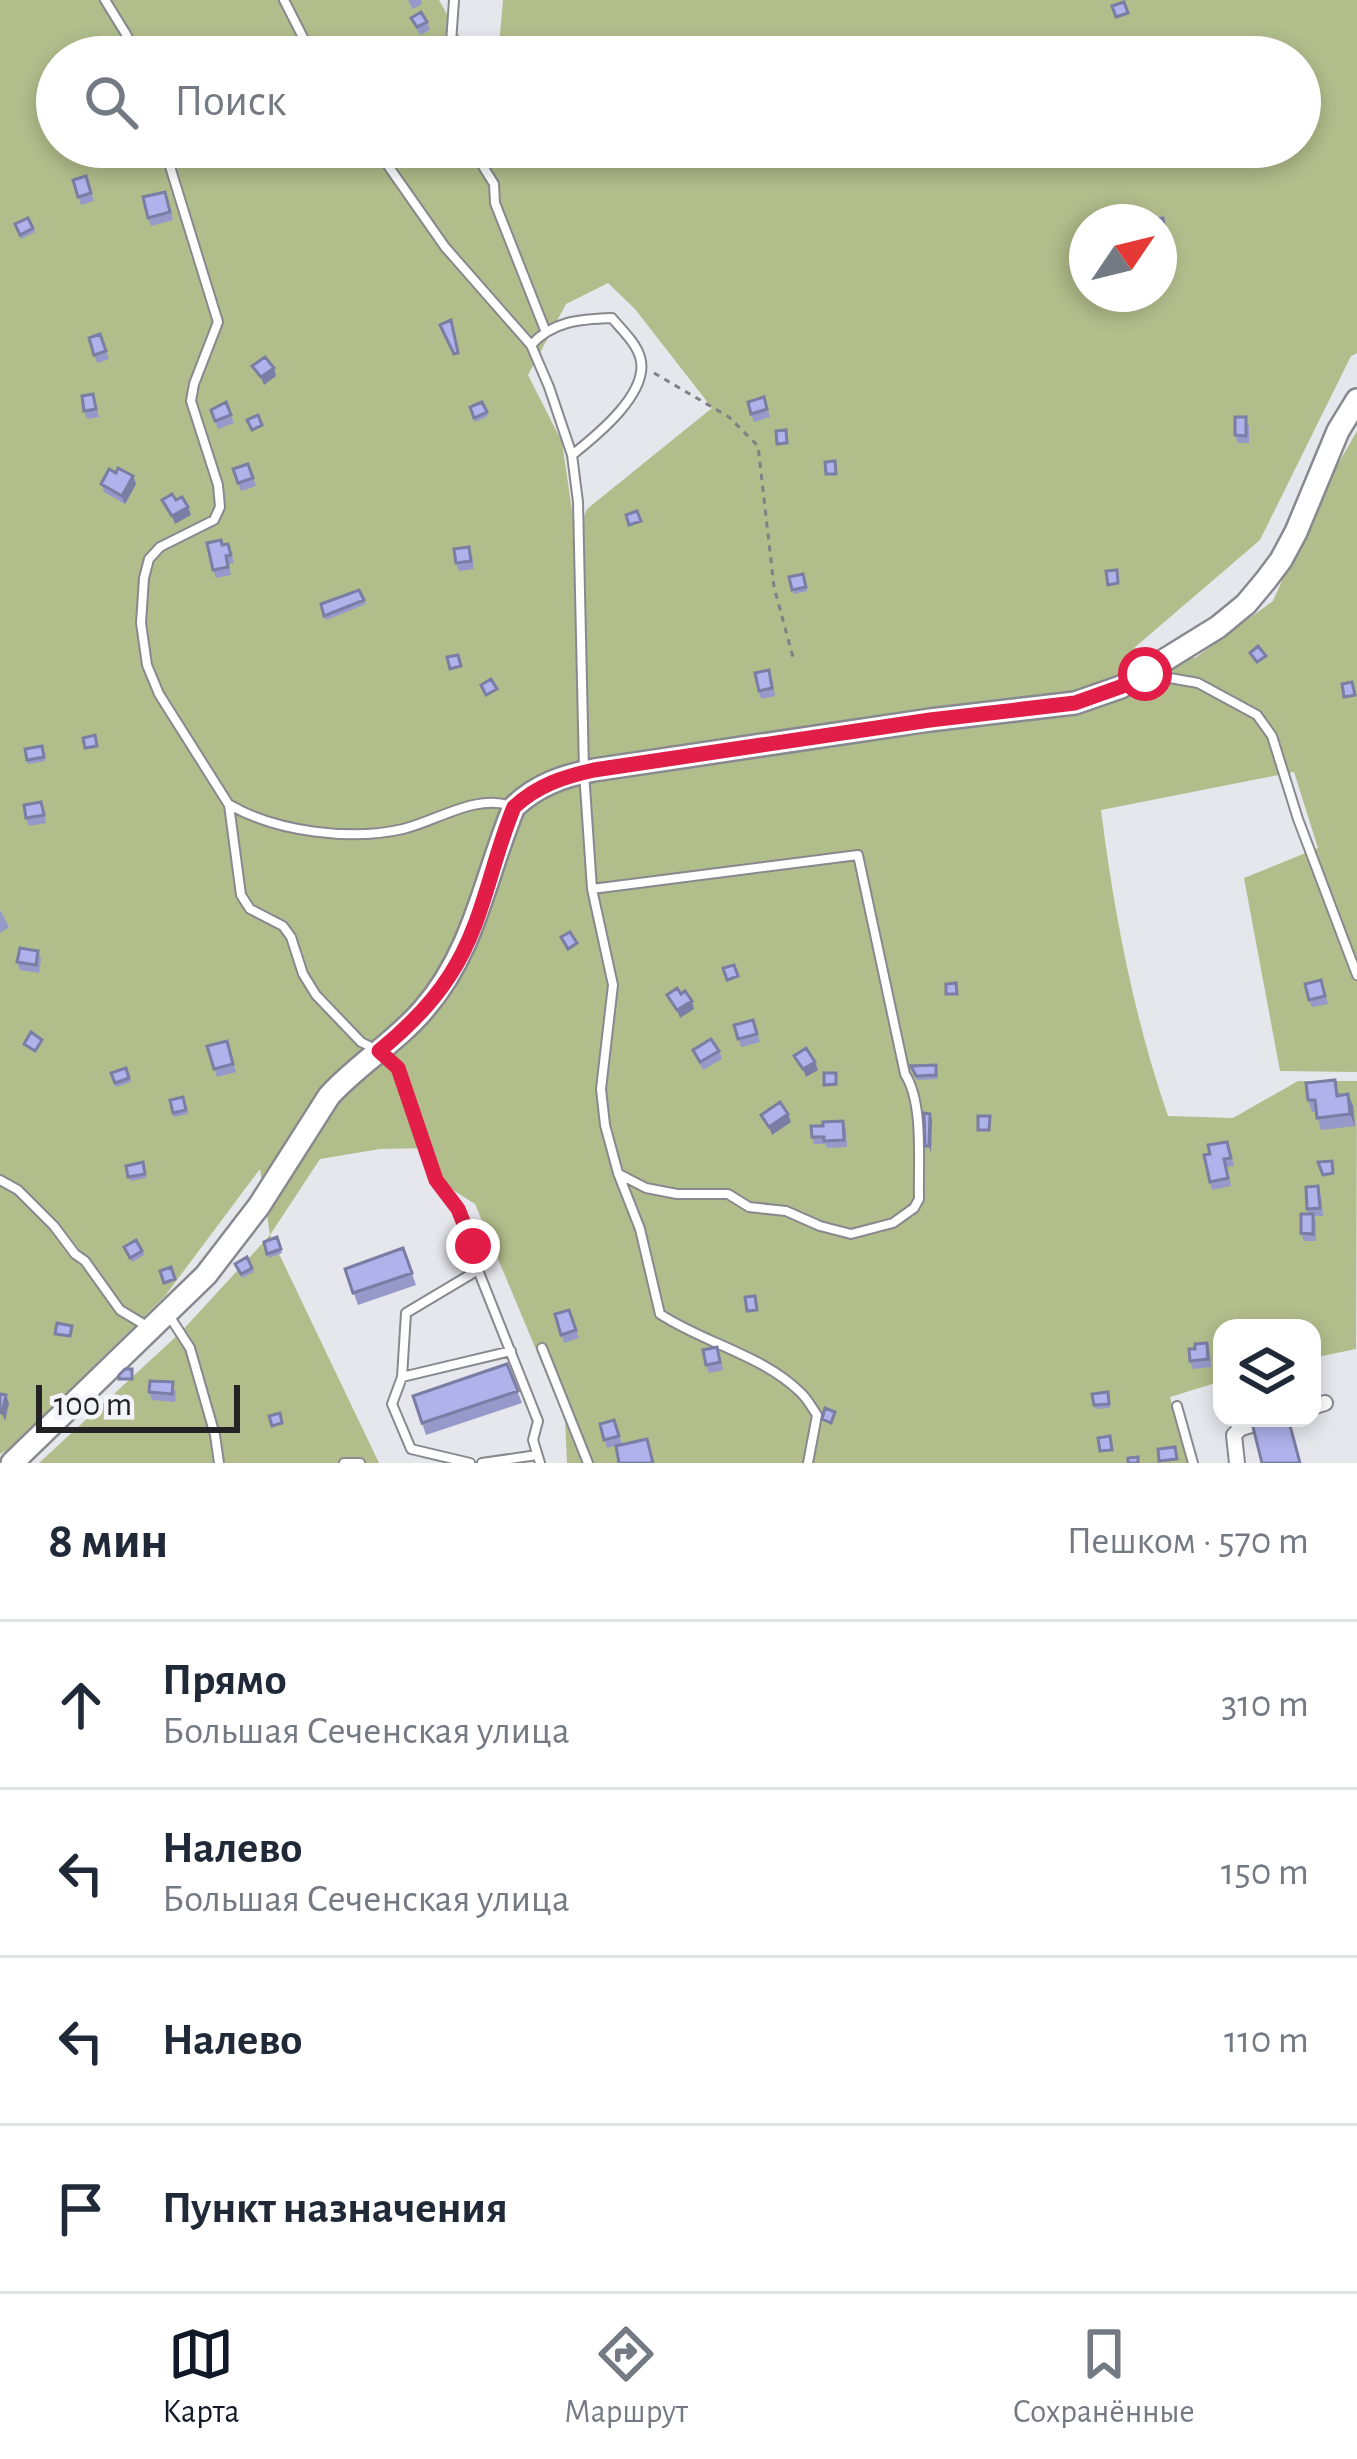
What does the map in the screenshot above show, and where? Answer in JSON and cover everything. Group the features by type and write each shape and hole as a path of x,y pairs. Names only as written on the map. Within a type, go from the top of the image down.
{"street":[{"path":"12,1463 206,1275 274,1183 328,1096 425,1009 451,974 476,919 514,807 543,785 584,772 1075,703 1120,687 1218,627 1246,604 1274,570 1296,532 1338,430 1357,400"},
{"path":"1238,1463 1234,1436 1244,1427"}],"lane":[{"path":"105,0 127,36"},
{"path":"284,0 302,36"},
{"path":"451,36 454,0"},
{"path":"170,168 218,322 191,401 218,485 220,507 214,520 171,540 149,559 141,623 147,665 159,694 229,805 242,895 250,909 283,926 316,995 361,1042 398,1068 436,1180 458,1209 538,1421 532,1440 539,1459 482,1463"},
{"path":"390,168 445,247 531,345 572,455 578,502 584,772 592,889 613,985 601,1089 605,1125 640,1229 660,1314 759,1364 801,1392 817,1415 808,1463"},
{"path":"484,168 494,184 495,203 544,330"},
{"path":"531,345 544,330 583,319 612,318 639,352 642,366 634,390 611,423 572,455"},
{"path":"1145,674 1198,683 1257,715 1272,736 1357,974"},
{"path":"229,805 275,824 344,834 405,829 477,805 503,802 514,807"},
{"path":"592,889 858,856 916,1115 919,1198 914,1208 893,1222 851,1234 786,1211 749,1208 728,1194 677,1194 646,1188 618,1173"},
{"path":"0,1180 18,1190 54,1226 120,1310 159,1321 190,1348 219,1463"},
{"path":"470,1463 411,1449 392,1404 402,1377 406,1313 478,1270"},
{"path":"542,1348 588,1463"},
{"path":"402,1377 511,1351"},
{"path":"1177,1406 1193,1463"},
{"path":"344,1463 360,1463"}],"path":[{"path":"642,366 729,417 758,446 774,587 794,661"}],"green space":[{"path":"0,0 439,0 459,36 36,36 36,168 1321,168 1321,36 500,36 503,0 1357,0 1357,353 1351,356 1260,540 1134,648 1195,658 1273,601 1318,499 1357,431 1357,1072 1280,1071 1244,878 1318,848 1294,772 1101,810 1127,965 1168,1116 1233,1118 1298,1081 1357,1081 1356,1349 1321,1356 1321,1319 1213,1319 1213,1384 1170,1397 1188,1463 567,1463 565,1419 475,1204 445,1185 426,1148 380,1149 320,1159 270,1235 260,1169 165,1296 0,1454","holes":["608,283 635,309 712,408 587,509 576,538 562,442 528,375 566,304"]},
{"path":"270,1235 379,1463 39,1463 180,1333"}],"building":[{"path":"1124,2 1128,13 1116,17 1112,6"},
{"path":"421,12 427,22 417,27 411,18"},
{"path":"86,176 91,193 78,197 73,180"},
{"path":"165,192 170,212 148,218 143,197"},
{"path":"28,218 33,228 20,235 15,224"},
{"path":"451,320 458,353 454,354 440,325"},
{"path":"100,334 106,351 94,355 89,338"},
{"path":"265,357 274,368 261,377 252,366"},
{"path":"93,394 96,409 84,411 82,396"},
{"path":"764,397 767,409 751,414 748,402"},
{"path":"226,402 231,415 215,421 211,410"},
{"path":"482,402 487,412 474,418 470,407"},
{"path":"258,415 262,425 252,430 247,420"},
{"path":"1235,417 1246,417 1246,436 1235,435"},
{"path":"786,430 787,443 777,444 776,431"},
{"path":"835,461 836,474 826,474 825,462"},
{"path":"248,464 253,478 238,483 233,469"},
{"path":"118,468 133,476 122,496 101,484 109,469 116,473"},
{"path":"172,494 176,500 182,497 188,507 172,516 162,500"},
{"path":"637,511 641,521 629,525 626,515"},
{"path":"221,540 222,545 228,544 231,555 226,556 228,567 213,570 207,543"},
{"path":"469,547 471,561 456,563 454,549"},
{"path":"1117,570 1118,583 1108,585 1106,571"},
{"path":"803,574 806,587 792,590 789,577"},
{"path":"359,590 364,600 324,616 321,604"},
{"path":"1258,646 1266,656 1257,662 1250,653"},
{"path":"458,655 461,666 450,669 447,657"},
{"path":"769,670 772,688 759,691 755,673"},
{"path":"491,679 497,689 486,695 481,685"},
{"path":"1352,682 1355,695 1344,697 1342,684"},
{"path":"95,735 97,746 85,748 83,738"},
{"path":"42,746 44,757 27,760 25,749"},
{"path":"41,802 44,815 26,818 24,805"},
{"path":"570,932 577,943 568,949 561,937"},
{"path":"20,948 38,951 36,965 17,962"},
{"path":"734,965 738,976 727,980 723,968"},
{"path":"1321,980 1325,996 1309,1000 1305,984"},
{"path":"956,983 957,994 946,994 946,984"},
{"path":"677,988 692,1001 677,1010 667,995"},
{"path":"753,1020 757,1034 738,1039 734,1025"},
{"path":"31,1032 42,1040 35,1051 24,1044"},
{"path":"711,1039 719,1051 700,1062 693,1050"},
{"path":"227,1041 233,1064 214,1069 207,1046"},
{"path":"806,1048 815,1062 803,1069 794,1056"},
{"path":"936,1065 936,1075 916,1076 911,1066"},
{"path":"126,1068 129,1078 115,1083 111,1073"},
{"path":"824,1073 836,1073 836,1084 824,1085"},
{"path":"1335,1080 1337,1096 1348,1094 1350,1114 1317,1118 1306,1083"},
{"path":"183,1097 186,1110 173,1113 170,1100"},
{"path":"780,1102 788,1114 769,1127 761,1115"},
{"path":"924,1113 930,1114 929,1146 925,1146"},
{"path":"978,1116 990,1116 989,1130 978,1130"},
{"path":"843,1121 844,1140 812,1137 811,1126"},
{"path":"1227,1142 1228,1178 1210,1182 1204,1155 1210,1154 1208,1145"},
{"path":"1332,1161 1333,1173 1323,1175 1318,1162"},
{"path":"143,1162 145,1174 128,1177 126,1166"},
{"path":"1318,1186 1320,1208 1307,1209 1306,1187"},
{"path":"1301,1214 1313,1214 1313,1234 1301,1233"},
{"path":"277,1237 281,1249 267,1254 264,1242"},
{"path":"136,1240 142,1251 130,1258 124,1247"},
{"path":"403,1248 412,1273 353,1293 345,1269"},
{"path":"247,1257 252,1268 241,1274 235,1264"},
{"path":"171,1267 175,1279 164,1283 160,1271"},
{"path":"755,1296 757,1310 747,1311 745,1297"},
{"path":"569,1310 576,1330 561,1335 555,1314"},
{"path":"57,1323 72,1326 70,1336 55,1334"},
{"path":"1207,1343 1208,1359 1190,1361 1189,1349"},
{"path":"717,1347 720,1362 706,1365 703,1350"},
{"path":"507,1364 518,1391 422,1423 413,1396"},
{"path":"125,1369 132,1369 132,1379 119,1379"},
{"path":"150,1381 173,1382 172,1394 149,1392"},
{"path":"1108,1392 1109,1404 1094,1405 1092,1394"},
{"path":"825,1408 835,1412 831,1423 822,1419"},
{"path":"280,1413 282,1423 272,1426 269,1416"},
{"path":"614,1420 619,1436 604,1440 600,1424"},
{"path":"1253,1427 1290,1427 1300,1463 1262,1463"},
{"path":"1110,1436 1112,1450 1100,1451 1098,1438"},
{"path":"647,1439 653,1463 619,1463 616,1446"},
{"path":"1175,1447 1177,1459 1159,1461 1158,1449"}],"route":[{"path":"473,1246 458,1209 436,1180 398,1068 379,1051 425,1009 451,974 476,919 514,807 528,794 576,774 646,761 1075,703 1145,674"}]}
